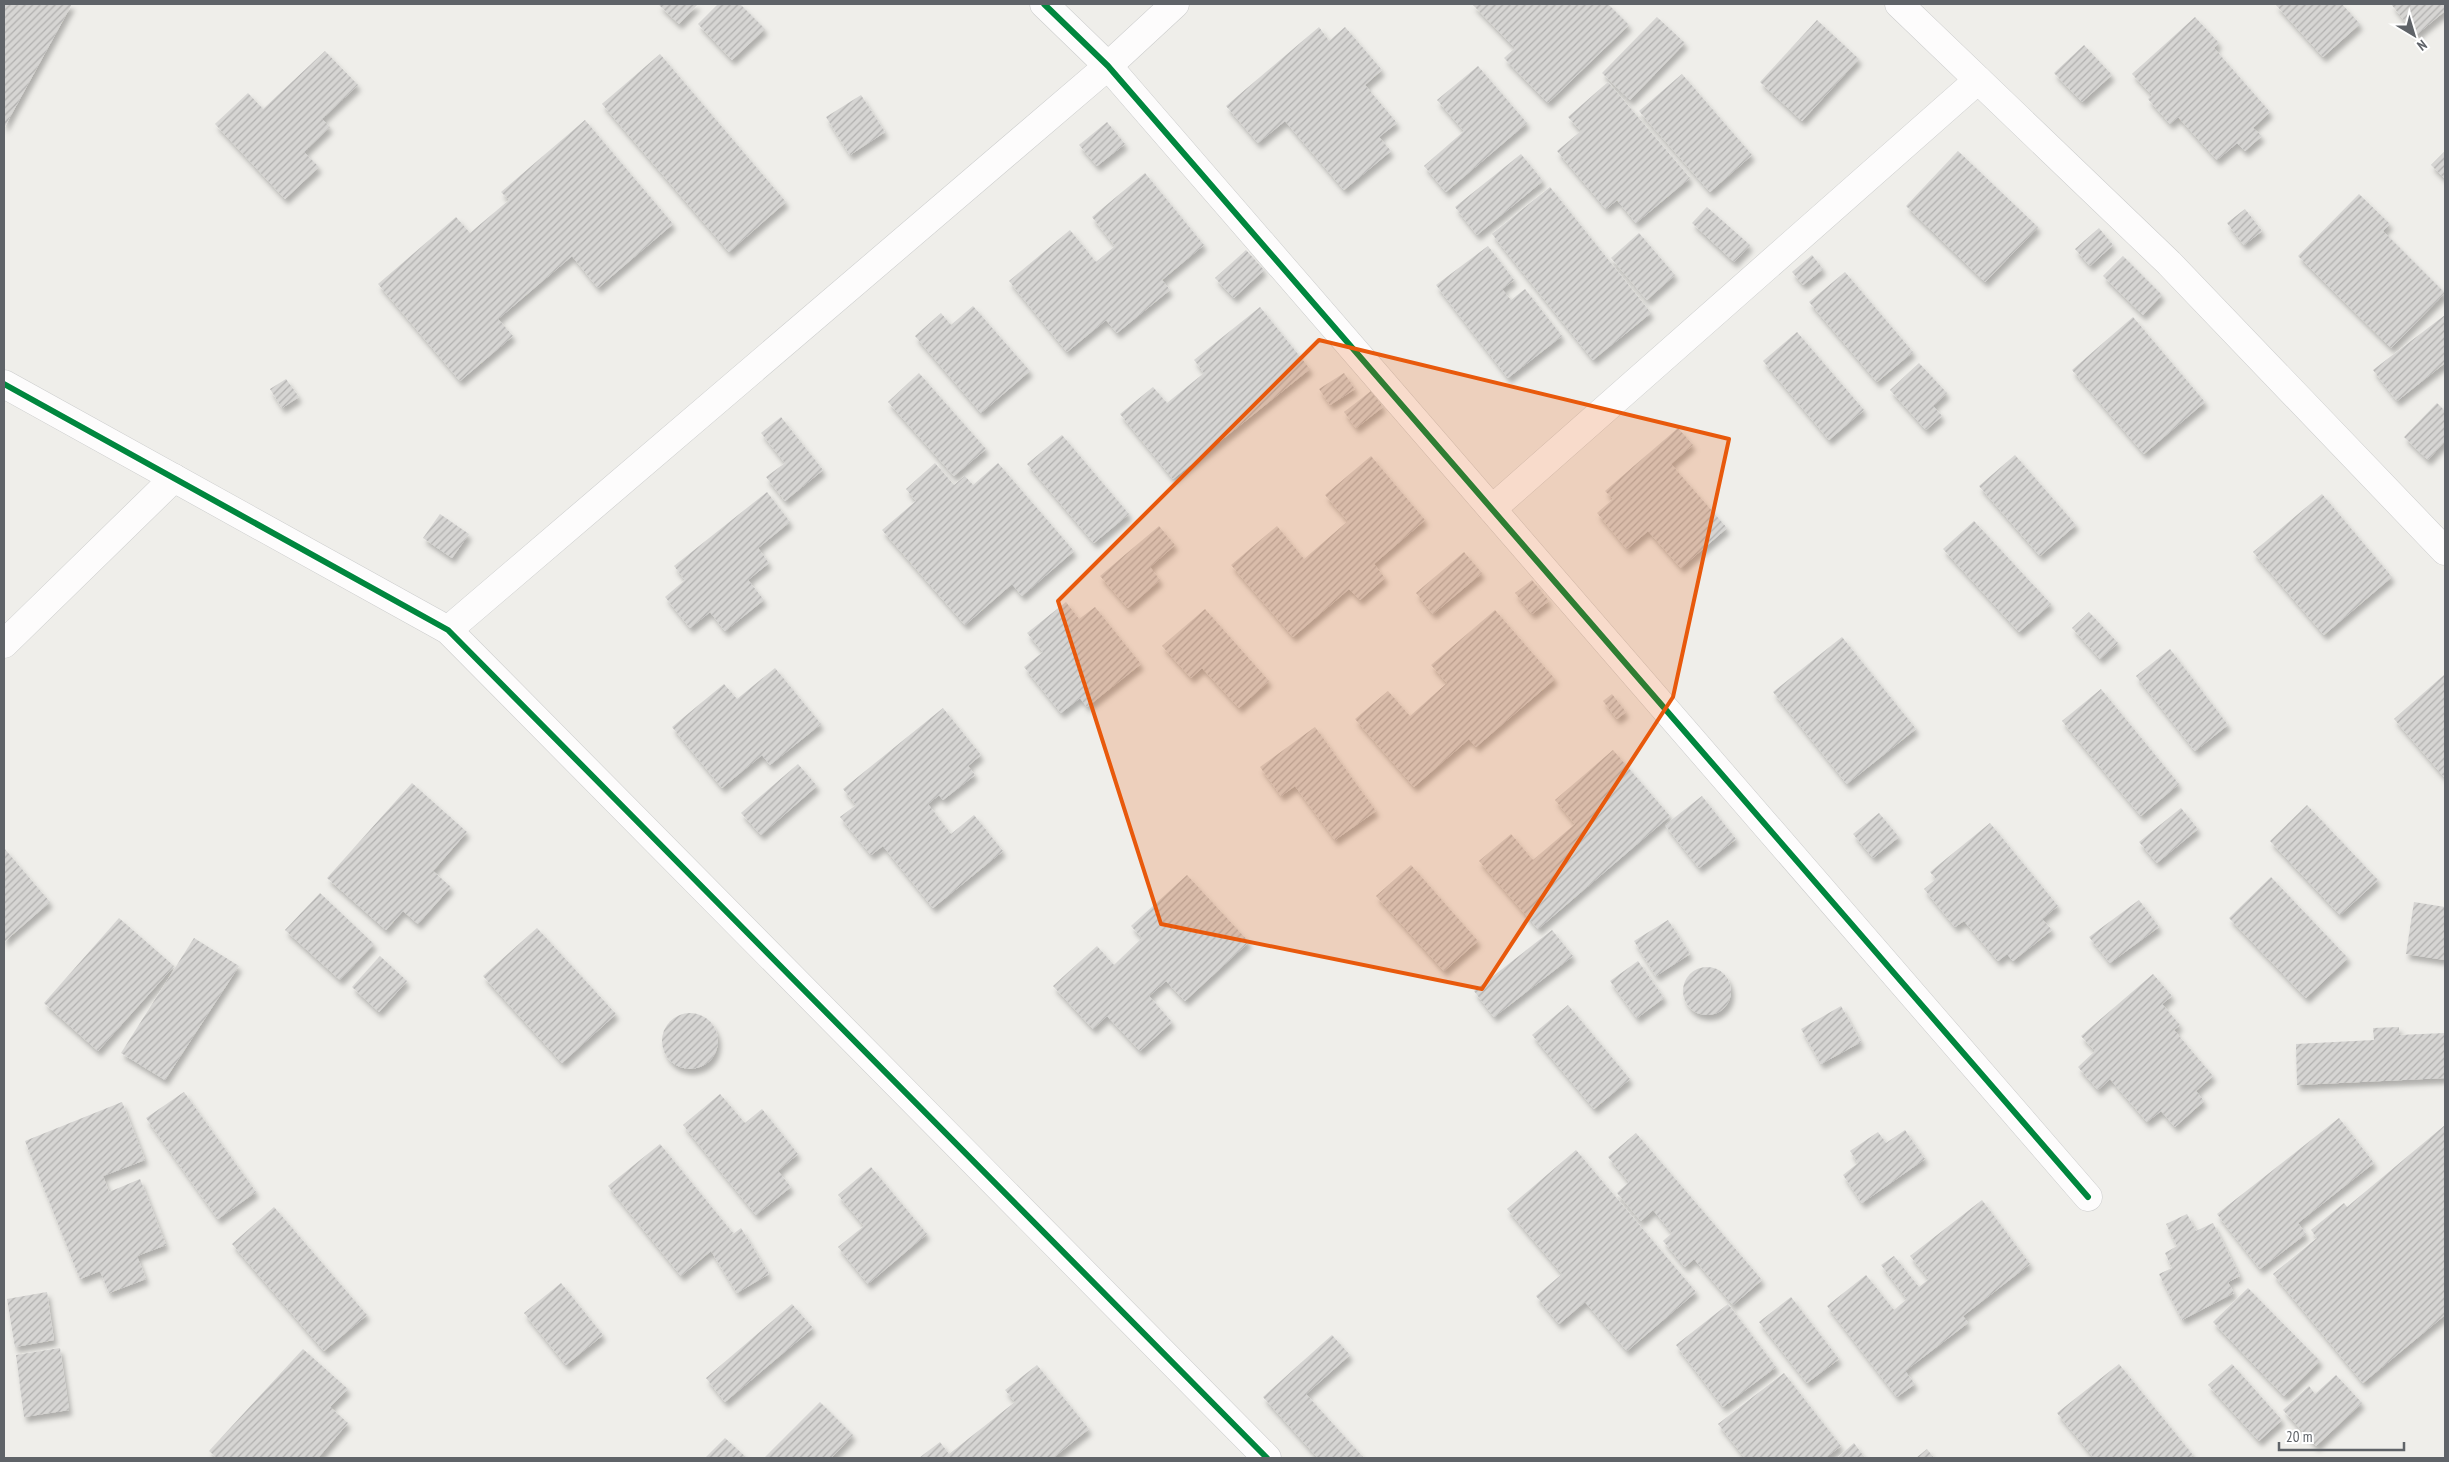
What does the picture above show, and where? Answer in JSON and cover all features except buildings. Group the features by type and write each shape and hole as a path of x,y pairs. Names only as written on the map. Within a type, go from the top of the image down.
{"street":[{"path":"1044,4 1108,66 2088,1197"},
{"path":"448,630 1108,66 1175,4"},
{"path":"1899,4 2169,263 2445,551"},
{"path":"1492,509 1978,80"},
{"path":"4,384 448,630 1267,1458"},
{"path":"4,644 174,478"}],"highlighted area":[{"path":"1319,340 1729,439 1673,697 1482,989 1161,924 1058,601"}],"cycle path":[{"path":"1044,4 1108,66 2088,1197"},
{"path":"4,384 448,630 1267,1458"}]}
